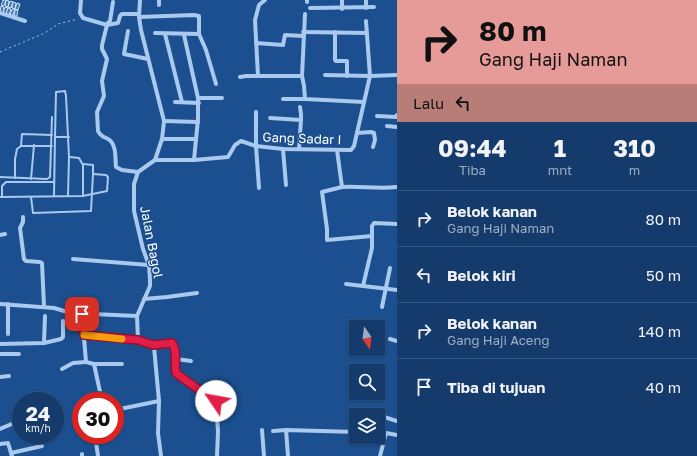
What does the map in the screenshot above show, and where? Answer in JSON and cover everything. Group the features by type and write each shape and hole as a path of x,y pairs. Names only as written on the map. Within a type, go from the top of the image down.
{"street":[{"path":"82,0 80,13 83,18 107,25 118,23 122,14 198,16 199,34 206,50 216,84"},
{"path":"140,0 139,15 148,59 164,121 162,139 155,160"},
{"path":"258,76 255,20 259,5 265,0"},
{"path":"342,0 342,9"},
{"path":"366,0 366,8"},
{"path":"113,2 110,21 107,25 102,45 102,49 107,59 102,81 104,96 97,112 97,129 99,134 111,140 114,145 116,167 122,170 138,172 155,160 194,160 198,122 198,101 184,35"},
{"path":"310,8 342,9 374,7"},
{"path":"0,13 25,21"},
{"path":"305,14 302,76 305,99"},
{"name":"Gang Sadar I","path":"194,160 226,157 239,142 245,142 256,146 283,149 353,149 370,76 366,21"},
{"path":"128,31 124,54 148,59"},
{"path":"256,44 283,45 285,35 334,32 367,33"},
{"path":"334,32 335,59 336,61 347,62 346,76"},
{"path":"155,33 184,35 199,34"},
{"path":"165,34 182,102"},
{"path":"325,75 397,75"},
{"path":"240,77 302,76"},
{"path":"175,102 222,98"},
{"path":"283,99 364,102"},
{"path":"299,149 301,118 300,108"},
{"path":"256,112 256,146 260,188"},
{"path":"377,116 396,117 397,115"},
{"path":"270,118 300,120"},
{"path":"164,121 198,122"},
{"path":"388,126 397,127"},
{"path":"357,133 374,133 375,140 373,147"},
{"path":"162,139 196,139"},
{"path":"283,149 286,185"},
{"path":"337,150 342,187"},
{"name":"Jalan Bagol","path":"137,316 150,286 148,265 134,211 134,184 138,172"},
{"path":"372,236 327,240 322,192 342,187 358,186 385,189 397,187"},
{"path":"23,217 23,222 20,228 24,259 26,261 42,263 44,306"},
{"path":"363,286 372,248 372,226 374,223 397,224"},
{"path":"0,235 5,234"},
{"path":"73,259 148,265"},
{"path":"382,307 390,268"},
{"path":"346,284 397,290"},
{"path":"144,299 167,298 197,293"},
{"path":"0,304 44,306 57,308 68,313 137,316 138,340"},
{"path":"8,304 8,334"},
{"path":"82,314 86,362"},
{"path":"44,343 45,316"},
{"path":"0,344 44,343 62,338 63,321"},
{"path":"84,335 138,340 153,345 172,343 174,345 176,359 176,374 186,379 196,388 216,400 218,432 217,456"},
{"path":"390,339 397,341"},
{"path":"153,345 159,401 158,434 161,456"},
{"path":"0,354 19,354"},
{"path":"176,359 191,361"},
{"path":"62,369 73,363 86,362 94,364 122,364"},
{"path":"94,364 100,392"},
{"path":"0,377 8,376"},
{"path":"124,408 159,401"},
{"path":"385,417 397,421"},
{"path":"0,429 12,424"},
{"path":"260,456 264,456 262,430"},
{"path":"286,430 288,456"},
{"path":"273,431 349,432"},
{"path":"385,436 386,433 397,435"},
{"path":"0,444 8,443 12,455 42,446"},
{"path":"96,444 98,456"},
{"path":"380,456 383,444"}],"lane":[{"path":"54,196 56,92 65,91 69,157 68,196"},
{"path":"0,177 47,179 50,177 52,117"},
{"path":"21,146 22,134 52,135"},
{"path":"55,137 68,137"},
{"path":"31,179 34,145"},
{"path":"15,178 15,159 17,149 21,146 52,146"},
{"path":"69,157 78,158 83,164 83,196"},
{"path":"31,197 32,212 34,213 89,212 91,210 93,165 83,164"},
{"path":"54,182 6,182 2,186 1,197 83,196 105,193 108,189 108,177 106,175 93,174"}],"path":[{"path":"0,52 45,33 58,24 83,18"}],"building":[{"path":"3,0 6,0 4,6 1,5"},
{"path":"6,0 9,1 8,7 5,6"},
{"path":"10,1 13,2 11,8 8,7"},
{"path":"13,2 16,3 15,9 12,8"},
{"path":"17,3 20,4 18,10 15,9"},
{"path":"1,6 4,7 3,13 0,12"},
{"path":"5,7 8,8 6,14 3,13"},
{"path":"8,8 11,9 9,15 6,14"},
{"path":"12,9 15,9 13,15 10,15"},
{"path":"15,10 18,10 17,16 14,16"}],"slow traffic":[{"path":"84,335 122,339"}],"route":[{"path":"82,314 84,335 138,340 153,345 159,343 172,343 174,345 176,359 175,372 216,401"}]}
